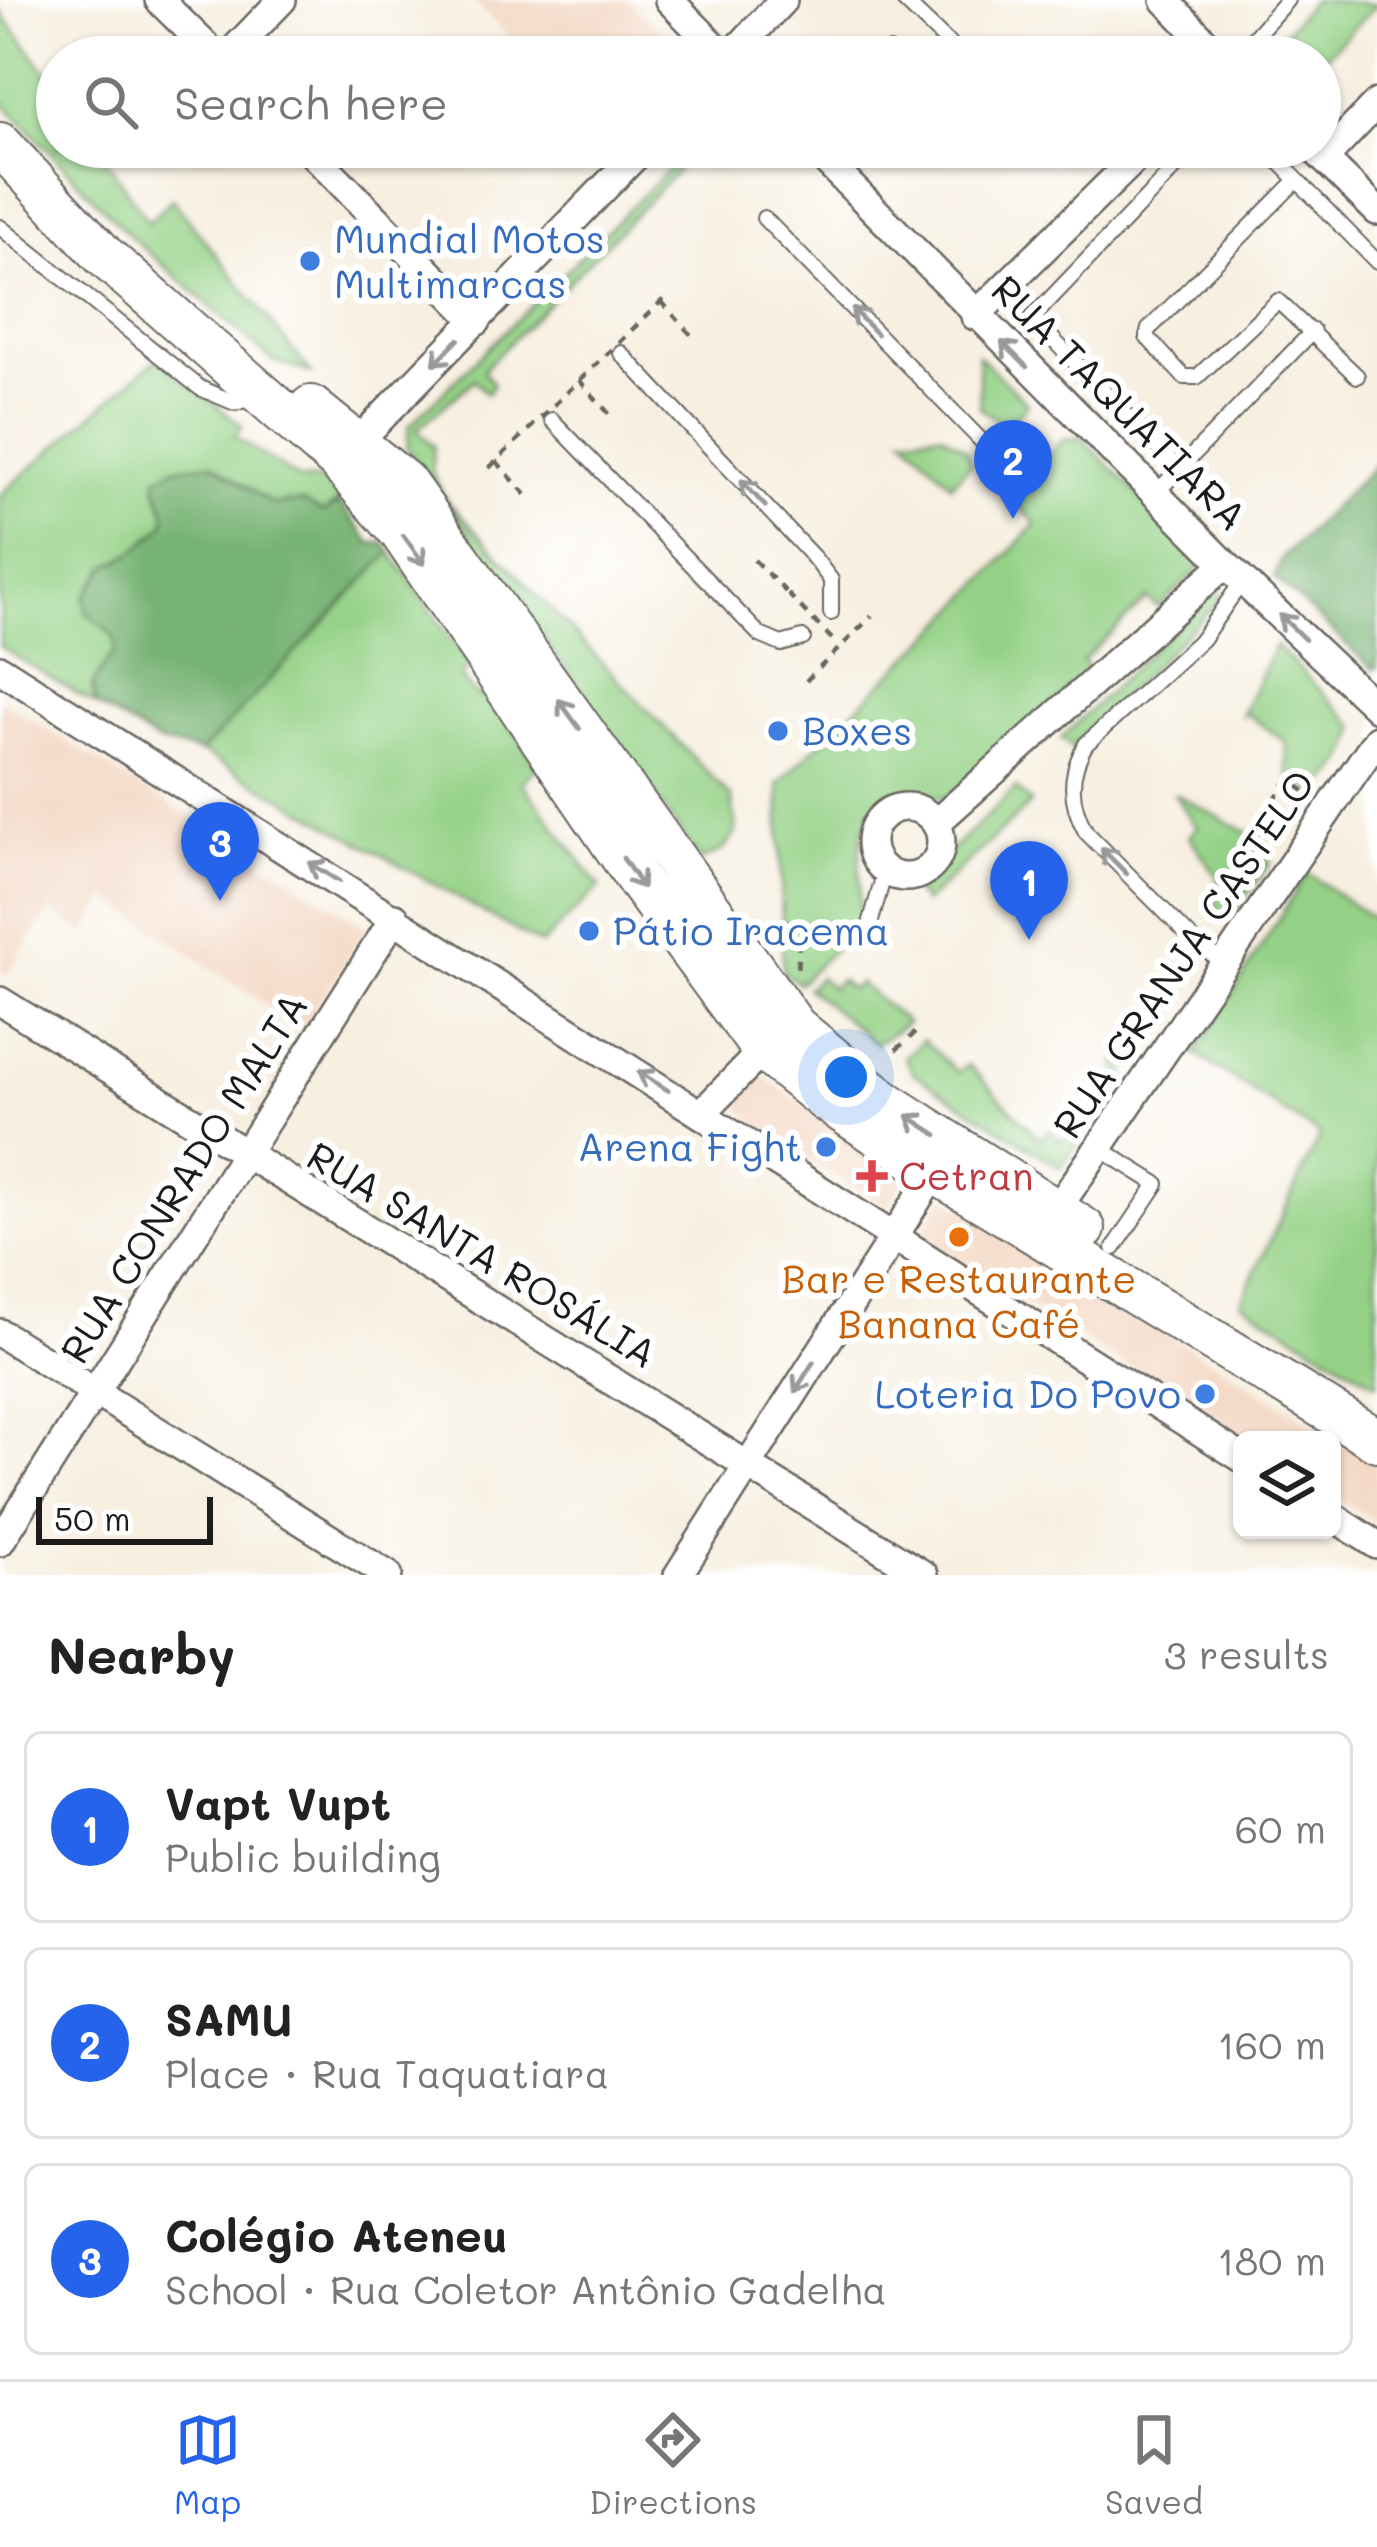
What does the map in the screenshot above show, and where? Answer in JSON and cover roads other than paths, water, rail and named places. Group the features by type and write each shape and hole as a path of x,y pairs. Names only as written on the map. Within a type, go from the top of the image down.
{"main road":[{"path":"0,115 36,154"},
{"path":"0,144 103,255 261,394 404,482 795,1027 884,1101 1377,1409"},
{"path":"49,168 124,249 298,398 348,451 689,954 763,1050 935,1172 1377,1440"}],"street":[{"path":"158,0 195,36"},
{"path":"247,36 282,0"},
{"path":"669,0 706,36"},
{"path":"748,36 783,0"},
{"path":"1165,0 1200,36"},
{"path":"1341,134 1377,104"},
{"path":"327,168 477,322"},
{"path":"348,451 624,168"},
{"name":"RUA TAQUATIARA","path":"832,168 975,316 1377,708"},
{"path":"975,316 1126,168"},
{"path":"1333,168 1377,211"},
{"path":"936,824 1234,572"},
{"path":"0,669 1233,1453"},
{"name":"RUA GRANJA CASTELO","path":"1055,1212 1377,739"},
{"path":"908,807 936,824 941,847 930,868 908,877 885,871 871,851 878,820 908,807"},
{"name":"RUA CONRADO MALTA","path":"0,1542 395,917"},
{"name":"RUA SANTA ROSÁLIA","path":"0,1001 924,1575"},
{"path":"703,1112 763,1050"},
{"path":"678,1575 935,1172"},
{"path":"0,1333 388,1575"},
{"path":"1341,1522 1377,1545"}],"lane":[{"path":"902,0 941,36"},
{"path":"1255,36 1287,0"},
{"path":"1175,168 1032,318 1179,469"},
{"path":"1285,168 1377,262"},
{"path":"1297,180 1149,329 1147,337 1192,379 1272,302 1284,303 1357,376"},
{"path":"764,218 1005,465"},
{"path":"0,227 200,388 235,403 261,394"},
{"path":"1155,494 1313,331"},
{"path":"621,353 830,580 831,613"},
{"path":"552,420 760,635 781,644 803,638"},
{"path":"1224,962 1197,944 1085,832 1073,810 1072,788 1075,762 1085,744 1202,639 1234,572"},
{"path":"869,928 885,871"},
{"path":"1101,1149 1157,1184 1114,1248"}],"place":[{"name":"Mundial Motos Multimarcas","path":"310,261"},
{"name":"SAMU","path":"1013,519"},
{"name":"Boxes","path":"778,731"},
{"name":"Colégio Ateneu","path":"220,901"},
{"name":"Pátio Iracema","path":"589,931"},
{"name":"Vapt Vupt","path":"1029,940"},
{"name":"Arena Fight","path":"826,1147"},
{"name":"Cetran","path":"872,1176"},
{"name":"Bar e Restaurante Banana Café","path":"959,1237"},
{"name":"Loteria Do Povo","path":"1205,1394"}]}
